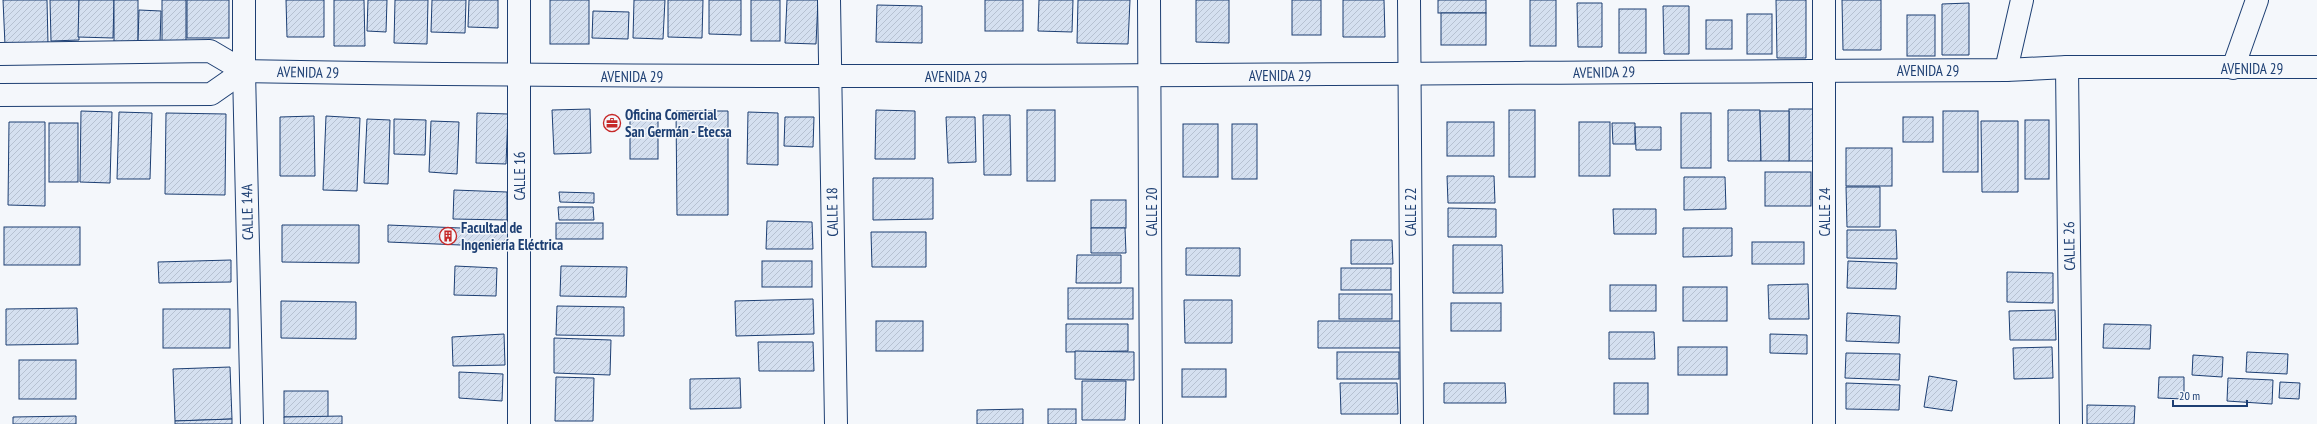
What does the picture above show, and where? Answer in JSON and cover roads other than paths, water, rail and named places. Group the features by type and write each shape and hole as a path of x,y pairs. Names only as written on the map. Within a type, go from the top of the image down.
{"street":[{"name":"CALLE 14A","path":"244,0 244,71 252,424"},
{"name":"CALLE 16","path":"519,0 519,424"},
{"name":"CALLE 18","path":"829,0 829,77 836,424"},
{"name":"CALLE 20","path":"1149,0 1151,424"},
{"name":"CALLE 22","path":"1409,0 1412,424"},
{"name":"CALLE 24","path":"1824,0 1824,424"},
{"path":"2006,70 2022,0"},
{"path":"2233,68 2257,0"},
{"name":"AVENIDA 29","path":"0,54 210,51 244,71 519,76 829,77 2006,70 2067,67 2317,67"},
{"name":"CALLE 26","path":"2067,67 2071,424"},
{"path":"0,95 211,94 244,71"}],"place":[{"name":"Oficina Comercial San Germán - Etecsa","path":"612,123"},
{"name":"Facultad de Ingeniería Eléctrica","path":"448,236"}]}
